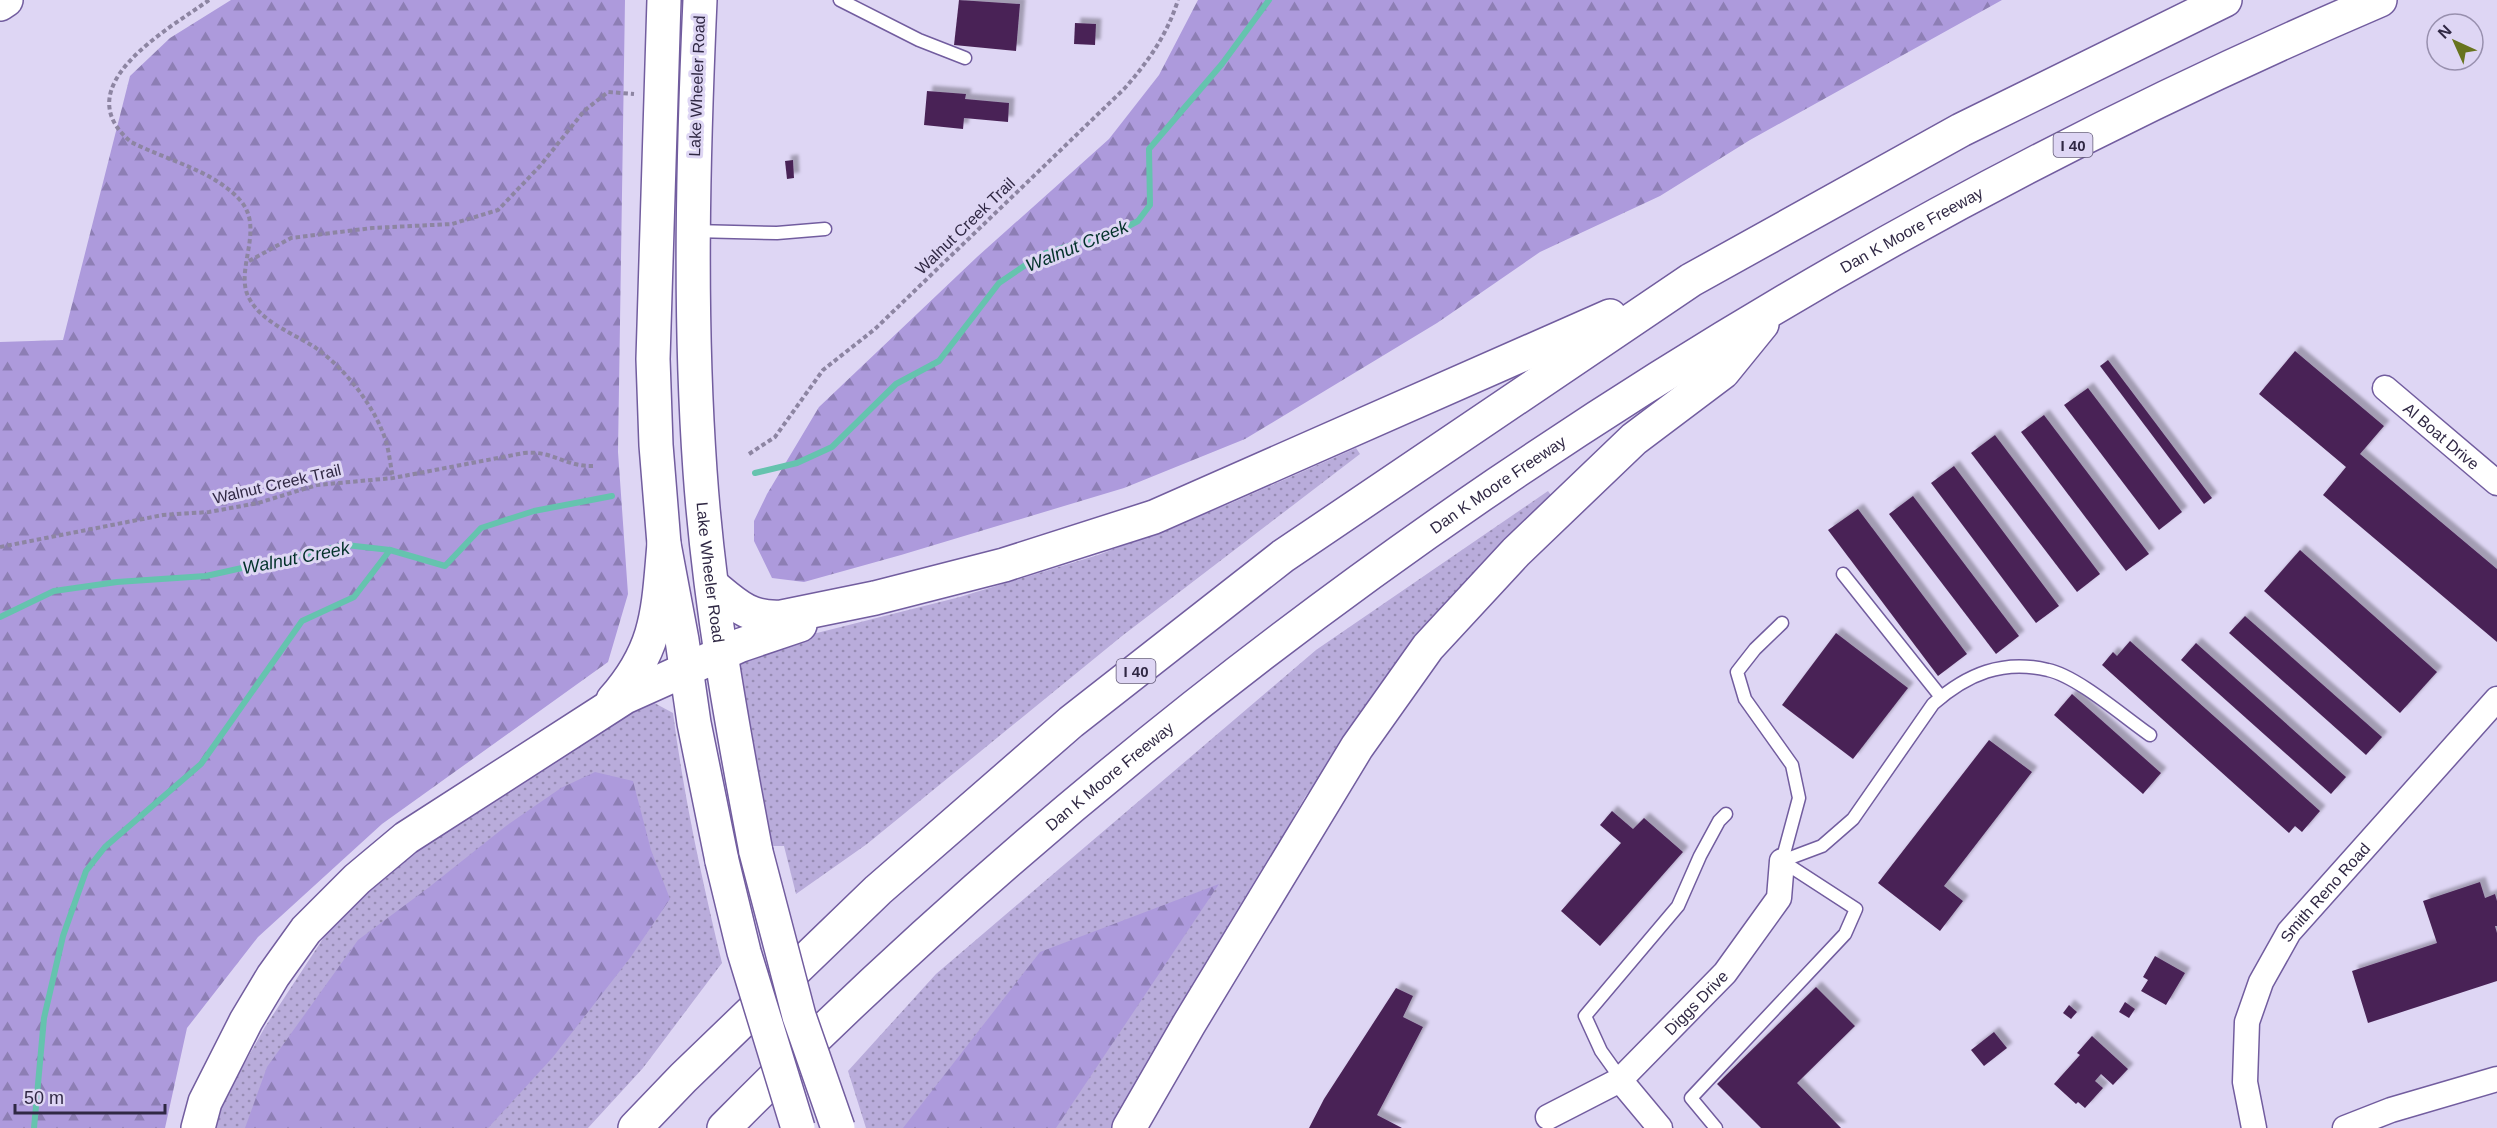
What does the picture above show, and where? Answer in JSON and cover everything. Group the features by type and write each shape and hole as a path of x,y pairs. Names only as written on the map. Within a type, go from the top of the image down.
{"main road":[{"path":"0,4 6,0"},
{"path":"664,0 653,359 656,445 664,544 694,723 722,861 744,952 798,1128"},
{"name":"Lake Wheeler Road","path":"700,0 693,231 694,338 700,472 720,655 756,852 799,1016 838,1128"},
{"name":"I 40","path":"635,1128 691,1070 878,890 1071,722 1283,556 1691,280 1960,130 2225,0"},
{"name":"Dan K Moore Freeway","path":"724,1128 803,1049 940,921 1168,728 1400,551 1544,453 1699,353 1877,248 2194,84 2380,0"},
{"path":"712,585 741,609 767,618 875,598 1004,565 1154,517 1691,280"},
{"path":"1129,1128 1189,1024 1357,747 1428,647 1516,552 1634,439 1723,372 1775,307"},
{"path":"603,710 637,670 653,637 664,544"},
{"path":"198,1128 205,1102 246,1022 273,976 306,930 357,879 406,838 625,697 741,645 875,598"}],"street":[{"name":"Al Boat Drive","path":"2385,388 2497,483"},
{"name":"Smith Reno Road","path":"2254,1128 2245,1082 2247,1022 2261,982 2272,962 2289,932 2497,699"},
{"name":"Diggs Drive","path":"1548,1117 1620,1079 1725,973 1779,898 1782,861"},
{"path":"1620,1079 1660,1128"},
{"path":"2345,1128 2391,1110 2497,1079"}],"lane":[{"path":"840,0 919,40 965,58"},
{"path":"693,231 777,233 825,229"},
{"path":"1843,574 1941,697"},
{"path":"1782,623 1755,649 1737,672 1745,699 1792,765 1799,798 1782,861"},
{"path":"1782,861 1822,846 1853,819 1933,704 1975,674 1995,668 2050,670 2077,683 2150,735"},
{"path":"1620,1079 1601,1051 1585,1016 1678,906 1700,856 1719,821 1726,814"},
{"path":"1716,1128 1691,1098 1845,934 1856,909 1782,861"}],"path":[{"path":"209,0 141,50 121,70 111,90 112,113 122,134 131,142 223,184 242,202 250,226 246,290 256,309 266,318 317,349 334,363 373,413 384,435 393,478"},
{"name":"Walnut Creek Trail","path":"749,454 775,437 823,370 875,329 1124,89 1145,65 1163,38 1178,0"},
{"path":"248,261 291,238 372,228 452,224 498,210 540,166 584,111 608,92 634,94"},
{"name":"Walnut Creek Trail","path":"0,547 163,515 209,512 258,503 317,485 393,478 536,452 546,453 574,465 593,466"}],"shaded area":[{"path":"1356,448 1360,454 1122,636 867,844 796,894 784,846 771,846 739,669 741,659 793,639 960,597 1098,555 1229,504"},
{"path":"1548,491 1553,498 1418,644 1305,797 1115,1128 866,1128 848,1071 936,974 1316,650"},
{"path":"647,699 673,713 694,839 722,963 643,1068 588,1128 214,1128 218,1110 265,1027 332,925 415,848"}],"green space":[{"path":"231,0 625,0 618,452 628,594 608,662 382,824 258,937 187,1028 165,1128 0,1128 0,342 63,340 130,76 170,38"},
{"path":"1198,0 2002,0 1750,140 1660,196 1540,252 1437,323 1245,439 1124,488 901,555 804,582 772,578 754,541 754,521 767,494 819,407 977,257 1109,139 1159,75"},
{"path":"595,772 633,781 651,850 670,899 630,958 553,1057 488,1128 245,1128 267,1067 358,940 506,826 561,788"},
{"path":"1219,884 1056,1128 903,1128 1040,952"}],"building":[{"path":"959,0 1020,4 1016,51 954,45"},
{"path":"1075,23 1096,24 1095,45 1074,44"},
{"path":"927,91 966,94 965,99 1009,103 1008,122 964,118 963,129 924,125"},
{"path":"793,160 794,178 787,179 785,161"},
{"path":"2295,351 2384,426 2360,454 2497,569 2497,642 2323,495 2346,467 2259,394"},
{"path":"2108,360 2212,498 2204,504 2100,366"},
{"path":"2088,388 2182,512 2159,530 2064,405"},
{"path":"2044,415 2149,554 2126,571 2021,432"},
{"path":"1995,435 2100,574 2077,592 1971,453"},
{"path":"1954,466 2059,606 2036,623 1931,483"},
{"path":"1913,496 2019,636 1996,654 1889,514"},
{"path":"1858,509 1967,654 1938,676 1828,530"},
{"path":"2300,550 2437,672 2400,713 2264,591"},
{"path":"2245,616 2382,737 2366,755 2229,633"},
{"path":"1836,633 1908,688 1853,759 1782,705"},
{"path":"2130,641 2320,811 2302,832 2295,826 2289,833 2102,665 2113,652 2117,656"},
{"path":"2196,643 2346,777 2331,794 2181,660"},
{"path":"2072,694 2161,773 2143,794 2054,715"},
{"path":"1989,740 2032,772 1944,886 1963,901 1940,931 1878,883"},
{"path":"1612,811 1633,829 1644,818 1683,852 1600,946 1561,911 1621,843 1600,825"},
{"path":"2480,882 2485,898 2495,894 2497,901 2497,926 2495,926 2497,981 2368,1023 2352,971 2437,943 2423,901"},
{"path":"2155,956 2185,973 2166,1005 2141,991 2148,980 2143,977"},
{"path":"1816,987 1855,1026 1797,1083 1841,1128 1761,1128 1717,1084"},
{"path":"1396,988 1413,996 1403,1017 1423,1027 1377,1115 1402,1128 1309,1128 1324,1099"},
{"path":"2125,1002 2135,1009 2129,1018 2119,1012"},
{"path":"2069,1005 2077,1012 2071,1019 2063,1013"},
{"path":"1994,1032 2007,1048 1984,1066 1971,1050"},
{"path":"2092,1036 2128,1069 2113,1085 2101,1074 2095,1081 2103,1088 2085,1108 2078,1102 2076,1104 2054,1084 2080,1055 2077,1053"}],"waterway":[{"name":"Walnut Creek","path":"755,473 797,463 832,447 896,384 939,361 999,283 1030,262 1046,253 1123,229 1138,221 1150,205 1149,149 1222,64 1269,0"},
{"name":"Walnut Creek","path":"0,617 54,591 117,582 206,576 346,545 390,550 445,566 481,528 534,511 612,496"},
{"path":"34,1128 44,1018 63,936 86,871 105,847 201,764 302,621 354,597 390,550"}]}
